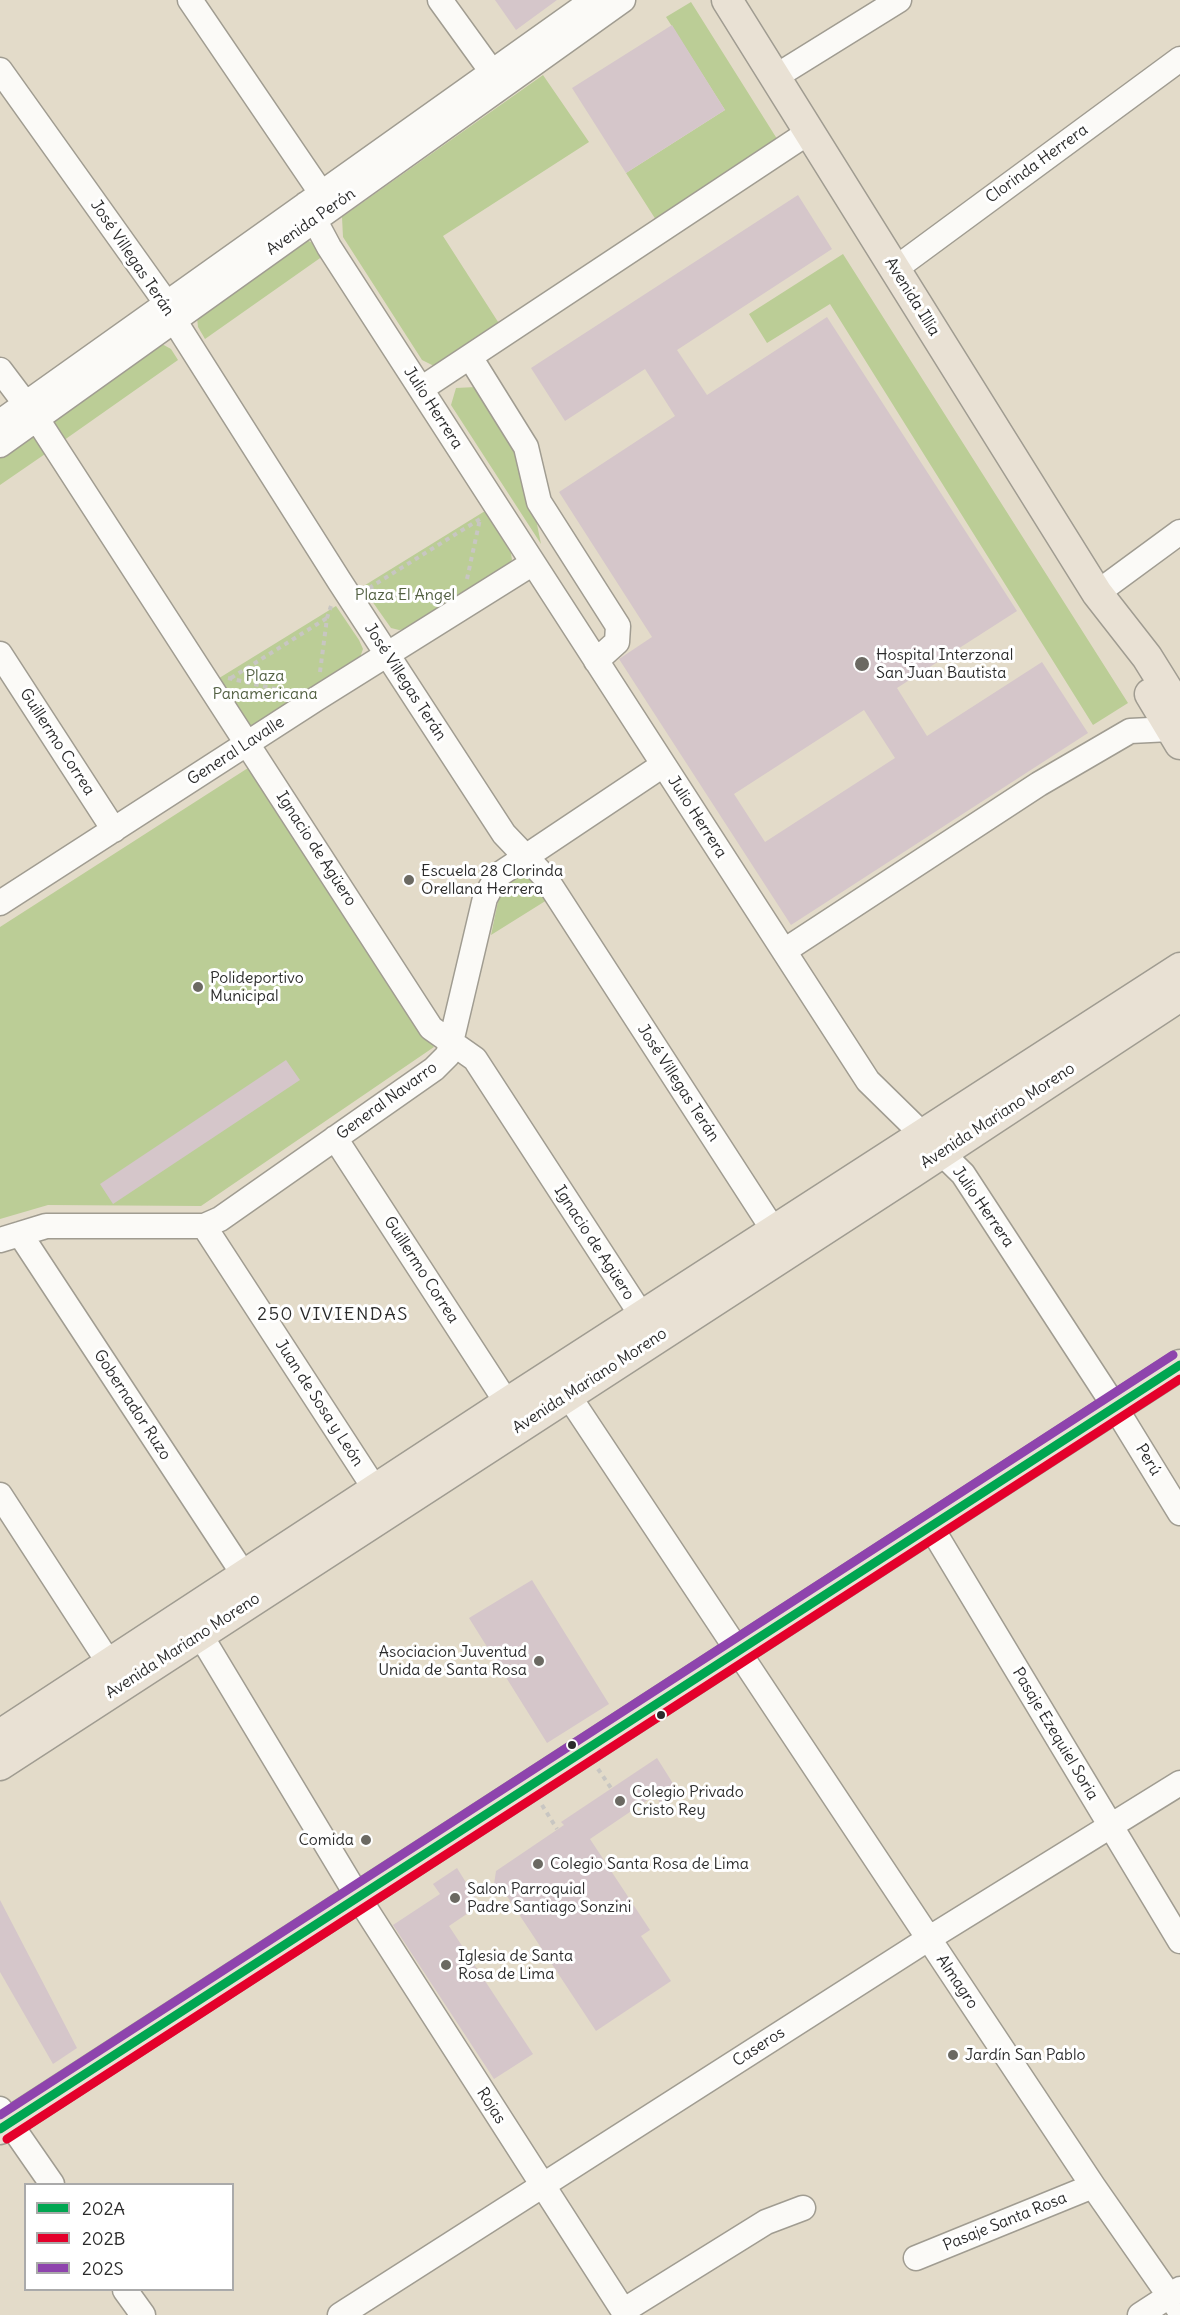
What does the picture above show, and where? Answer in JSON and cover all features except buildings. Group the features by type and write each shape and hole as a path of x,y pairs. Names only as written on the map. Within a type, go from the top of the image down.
{"main road":[{"name":"Avenida Illia","path":"727,0 1097,593 1147,657 1177,727"},
{"name":"Avenida Mariano Moreno","path":"0,1765 568,1395 931,1144 1180,968"},
{"name":"Avenida Mariano Moreno","path":"0,1735 774,1231 931,1144 1180,996"},
{"path":"3,2120 358,1897 1180,1365"}],"street":[{"name":"Julio Herrera","path":"189,0 319,206 329,247 868,1081 963,1174 1115,1407"},
{"path":"440,0 497,79"},
{"name":"Avenida Perón","path":"497,79 593,0"},
{"name":"Avenida Perón","path":"0,445 31,412 319,206 497,79 623,0"},
{"path":"775,77 899,0"},
{"name":"Clorinda Herrera","path":"895,269 1180,59"},
{"name":"José Villegas Terán","path":"0,70 171,312 340,582 504,834 545,878 774,1231"},
{"path":"421,389 809,132"},
{"path":"470,357 526,447 539,502 618,626 617,642 596,661"},
{"name":"Ignacio de Agüero","path":"0,370 31,412 248,743 431,1028 475,1059 642,1316"},
{"name":"Avenida Perón","path":"0,422 31,412"},
{"path":"1097,593 1180,532"},
{"name":"General Lavalle","path":"0,903 316,699 533,563"},
{"name":"Guillermo Correa","path":"0,654 114,830"},
{"path":"784,951 1039,784 1130,730 1177,727"},
{"name":"General Navarro","path":"10,1237 46,1226 204,1226 219,1219 434,1069 448,1056 485,898 497,876 663,765"},
{"name":"Guillermo Correa","path":"335,1138 507,1403"},
{"name":"Juan de Sosa y León","path":"204,1226 375,1489"},
{"name":"Gobernador Ruzo","path":"10,1237 244,1575"},
{"path":"568,1395 739,1651"},
{"name":"Perú","path":"1115,1407 1180,1513"},
{"path":"0,1495 109,1663"},
{"name":"Pasaje Ezequiel Soria","path":"931,1527 1180,1941"},
{"path":"201,1636 358,1897"},
{"name":"Almagro","path":"739,1651 1093,2186 1176,2299"},
{"name":"Caseros","path":"340,2315 928,1939 1180,1783"},
{"name":"Rojas","path":"358,1897 625,2313"},
{"path":"3,2120 51,2183"},
{"name":"Pasaje Santa Rosa","path":"916,2258 1093,2186"},
{"path":"625,2313 766,2223 804,2208"},
{"path":"126,2291 143,2315"},
{"path":"1140,2315 1176,2299"}],"path":[{"path":"199,669 316,699 327,618 340,582 460,608 487,492"},
{"path":"368,588 481,518"},
{"path":"231,678 327,618"}],"green space":[{"path":"691,2 779,142 656,220 626,173 725,110 666,17"},
{"path":"543,75 589,142 443,236 500,325 436,367 422,360 343,237 342,217"},
{"path":"307,240 316,245 323,256 205,339 198,327 197,318"},
{"path":"843,254 1128,703 1093,725 830,304 767,343 749,314"},
{"path":"162,344 171,349 178,360 60,443 52,422"},
{"path":"476,387 525,465 541,544 451,405 456,388"},
{"path":"32,436 41,441 48,452 0,485 0,453"},
{"name":"Plaza El Angel","path":"485,511 511,553 512,560 508,565 408,629 391,628 362,587"},
{"name":"Plaza Panamericana","path":"336,606 363,649 359,660 254,725 248,725 216,680"},
{"name":"Polideportivo Municipal","path":"248,768 255,768 434,1047 201,1206 48,1205 0,1219 0,927"},
{"path":"516,872 527,873 547,900 491,935 500,892"}],"transit line":[{"name":"202S","path":"0,2115 1173,1355"},
{"name":"202A","path":"0,2129 1180,1365"},
{"name":"202B","path":"7,2139 1180,1379"}],"place":[{"name":"Hospital Interzonal San Juan Bautista","path":"862,664"},
{"name":"Escuela 28 Clorinda Orellana Herrera","path":"409,880"},
{"name":"Polideportivo Municipal","path":"198,987"},
{"name":"Asociacion Juventud Unida de Santa Rosa","path":"539,1661"},
{"name":"Colegio Privado Cristo Rey","path":"620,1801"},
{"name":"Comida","path":"366,1840"},
{"name":"Colegio Santa Rosa de Lima","path":"538,1864"},
{"name":"Salon Parroquial Padre Santiago Sonzini","path":"455,1898"},
{"name":"Iglesia de Santa Rosa de Lima","path":"446,1965"},
{"name":"Jardín San Pablo","path":"953,2055"}],"district":[{"name":"250 VIVIENDAS","path":"333,1315"}]}
